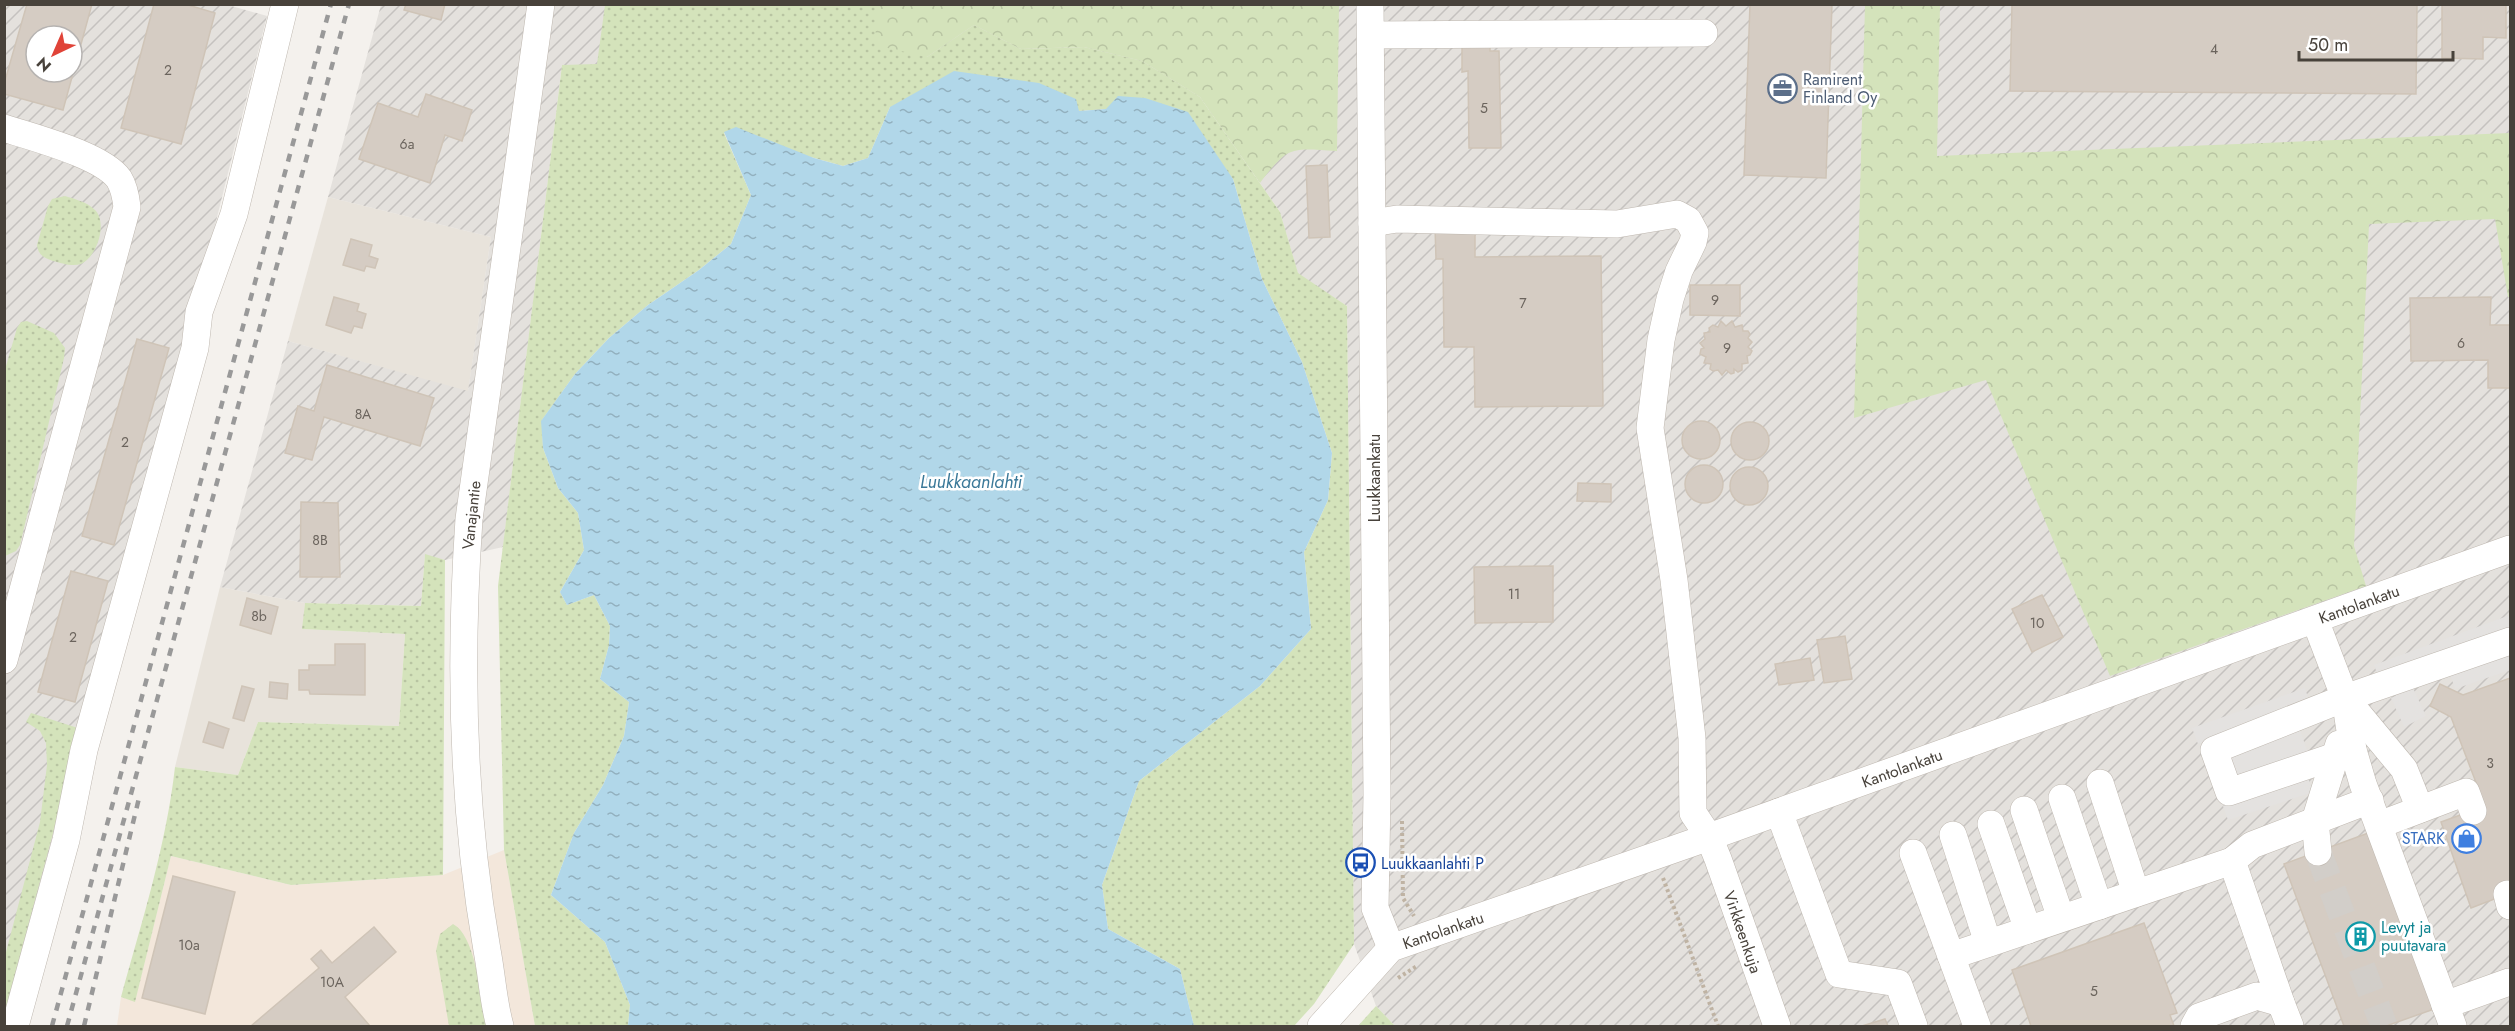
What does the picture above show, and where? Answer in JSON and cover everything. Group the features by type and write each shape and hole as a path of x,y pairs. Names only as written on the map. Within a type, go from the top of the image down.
{"street":[{"path":"15,1026 66,840 84,750 195,348 199,312 234,214 285,4"},
{"name":"Vanajantie","path":"500,1026 477,897 469,819 463,711 465,568 478,452 541,4"},
{"name":"Luukkaankatu","path":"1370,4 1377,795 1375,908 1391,948"},
{"path":"1371,35 1704,33"},
{"path":"4,128 94,159 120,180 127,207 4,660"},
{"name":"Virkkeenkuja","path":"1372,223 1398,219 1617,224 1677,214 1688,220 1695,232 1694,242 1679,271 1670,299 1661,340 1650,428 1674,580 1692,738 1693,813 1709,837 1777,1026"},
{"name":"Kantolankatu","path":"1321,1026 1391,948 1709,837 2511,549"},
{"path":"2315,620 2345,698 2380,815 2449,1016 2510,982"},
{"path":"2345,753 2229,792 2214,750 2345,698 2511,641"},
{"path":"2345,698 2345,753 2380,815"},
{"path":"2345,698 2404,769 2420,809"},
{"path":"2318,852 2315,821 2325,786 2345,753"},
{"path":"2100,783 2136,893"},
{"path":"1951,956 2232,861 2252,845 2315,821 2420,809 2466,792 2473,811"},
{"path":"2062,798 2099,906"},
{"path":"2024,810 2061,918"},
{"path":"1779,812 1839,974 1898,983 1914,1026"},
{"path":"1991,824 2028,930"},
{"path":"1953,835 1988,943"},
{"path":"1913,853 1977,1026"},
{"path":"2232,861 2285,1015"},
{"path":"2194,1026 2199,1017 2257,996 2285,1015"}],"path":[{"path":"1402,817 1403,898 1417,921 1422,938"},
{"path":"1657,855 1718,1026"}],"shaded area":[{"path":"5,5 228,5 267,16 193,314 5,1016"},
{"path":"381,5 2510,5 2510,1026 1395,1026 1376,1006 1354,944 1347,306 1298,274 1280,212 1200,97 1084,47 1021,49 927,57 861,84 562,65 503,547 445,560 425,555 421,606 305,603 220,587 288,341 468,391 491,237 328,197"},
{"path":"328,197 491,237 468,392 288,341"},
{"path":"220,587 305,603 303,629 405,634 399,726 258,722 238,775 175,767"},
{"path":"2510,615 2510,631 2379,679 2374,665"},
{"path":"2510,653 2510,670 2455,689 2450,674"},
{"path":"2305,688 2310,704 2198,744 2192,728"},
{"path":"2413,688 2426,716 2404,727 2391,698"},
{"path":"2300,730 2309,756 2235,782 2226,756"},
{"path":"2308,778 2313,792 2228,820 2223,806"},
{"path":"504,850 535,1026 117,1026 121,997 135,1001 171,856 291,885 443,875"}],"green space":[{"path":"605,5 877,5 877,11 927,57 974,25 1021,49 1084,47 1142,61 1200,97 1280,212 1298,273 1347,306 1354,944 1314,1004 1294,1026 1194,1026 1180,969 1108,929 1102,885 1139,781 1260,686 1311,629 1304,552 1328,500 1332,453 1302,362 1262,279 1233,179 1106,109 1079,111 890,107 868,158 843,166 724,133 751,195 731,244 699,270 648,305 609,338 575,374 542,420 543,448 558,488 578,513 584,550 560,592 567,605 594,595 610,626 609,645 600,679 629,702 624,736 603,785 574,833 551,895 605,942 630,1005 628,1026 535,1026 504,850 498,586 562,65 597,64"},
{"path":"877,5 1339,5 1337,151 1309,149 1292,152 1285,155 1260,183 1200,97 1142,61 1084,47 1021,49 974,25 927,57 875,45"},
{"path":"1865,5 1940,5 1937,156 2510,133 2510,297 2508,297 2495,219 2369,224 2354,546 2366,586 2110,676 1986,380 1854,418"},
{"path":"65,196 92,207 101,223 96,247 87,260 78,265 50,260 42,256 37,245 52,199"},
{"path":"27,321 54,333 65,348 20,545 16,551 5,556 4,373 17,328 21,322"},
{"path":"425,554 445,560 443,875 291,885 171,856 135,1002 121,997 166,826 175,767 238,775 258,722 399,726 405,634 302,629 305,603 421,606"},
{"path":"31,713 81,729 5,1012 5,956 40,822 47,765 46,743 40,731 26,722"},
{"path":"453,924 467,941 477,970 486,1026 449,1026 436,951 440,934"},
{"path":"1376,1006 1395,1026 1358,1026"}],"water":[{"name":"Luukkaanlahti","path":"954,71 1039,83 1076,99 1079,111 1106,109 1118,96 1145,98 1188,112 1233,179 1262,279 1302,362 1332,453 1328,500 1304,552 1311,629 1260,686 1139,781 1102,885 1108,929 1180,969 1194,1026 628,1026 630,1005 605,942 551,895 574,833 603,785 624,736 629,702 600,679 609,645 610,626 594,595 567,605 560,592 584,550 578,513 558,488 543,448 541,421 575,374 609,338 648,305 699,270 731,244 751,195 724,132 736,127 814,158 843,166 868,158 890,107"}],"building":[{"path":"27,4 92,4 84,33 84,24 24,24 24,84 70,84 63,110 4,94 4,84"},
{"path":"154,4 185,4 215,13 181,144 121,128"},
{"path":"406,4 445,4 441,20 404,10"},
{"path":"1750,4 1832,4 1826,178 1744,175"},
{"path":"2012,4 2417,4 2416,94 2010,91"},
{"path":"2442,4 2506,4 2506,38 2483,37 2483,59 2442,58"},
{"path":"1462,43 1490,44 1490,51 1499,51 1501,148 1469,148 1468,71 1462,72"},
{"path":"426,94 472,110 462,141 445,135 430,183 359,159 378,103 418,117"},
{"path":"1327,165 1330,237 1309,238 1306,166"},
{"path":"1435,227 1475,227 1475,257 1601,256 1603,406 1475,407 1474,347 1444,347 1443,259 1436,259"},
{"path":"351,239 372,245 369,256 378,259 375,268 366,266 364,271 343,265"},
{"path":"1690,285 1740,285 1740,316 1690,315"},
{"path":"334,297 359,304 357,311 366,314 362,328 354,326 351,333 326,325"},
{"path":"2491,297 2490,325 2510,325 2510,388 2488,388 2488,360 2411,361 2410,298"},
{"path":"1721,321 1726,326 1732,321 1735,327 1742,325 1743,331 1748,331 1750,334 1748,338 1752,342 1748,347 1752,351 1747,356 1748,363 1742,364 1742,370 1738,372 1734,369 1734,373 1731,374 1726,370 1722,375 1718,370 1710,369 1711,364 1704,363 1706,357 1700,354 1701,349 1704,348 1700,343 1705,339 1704,333 1710,332 1709,328 1713,325 1718,327"},
{"path":"137,339 169,348 114,545 82,536"},
{"path":"327,365 434,398 420,446 324,417 312,460 285,453 298,406 314,411"},
{"path":"1701,421 1714,427 1720,440 1714,453 1701,459 1688,453 1682,440 1688,427"},
{"path":"1750,422 1763,428 1769,441 1763,454 1750,460 1737,454 1731,441 1737,428"},
{"path":"1704,465 1717,471 1723,484 1717,497 1704,503 1691,497 1685,484 1691,471"},
{"path":"1749,467 1762,473 1768,486 1762,499 1749,505 1736,499 1730,486 1736,473"},
{"path":"1578,483 1611,484 1611,502 1577,501"},
{"path":"301,502 338,503 340,577 300,577"},
{"path":"1553,566 1553,622 1475,623 1474,567"},
{"path":"71,571 108,581 75,702 38,692"},
{"path":"2042,595 2063,637 2032,652 2012,609"},
{"path":"247,598 278,607 271,634 240,625"},
{"path":"1845,636 1852,679 1824,683 1817,640"},
{"path":"335,644 365,644 365,695 310,694 309,690 299,690 299,670 309,670 309,665 335,665"},
{"path":"1810,658 1814,680 1779,685 1775,664"},
{"path":"2510,678 2510,893 2471,908 2441,822 2485,806 2451,717 2430,706 2440,684 2463,695"},
{"path":"270,682 288,684 287,699 269,697"},
{"path":"242,686 254,689 244,721 233,718"},
{"path":"209,722 229,729 223,748 203,742"},
{"name":"Levyt ja puutavara","path":"2371,832 2437,1008 2386,1026 2344,1026 2284,864"},
{"path":"173,876 235,892 205,1014 142,998"},
{"path":"2144,923 2177,1013 2170,1015 2174,1026 2031,1026 2012,970"},
{"path":"374,927 396,952 345,997 370,1026 251,1026 319,968 311,959 321,950 332,963"},
{"path":"1885,1019 1888,1026 1862,1026"}],"tunnel":[{"path":"2318,852 2384,1026"}],"railway":[{"path":"52,1026 331,4"},
{"path":"67,1026 349,4"},
{"path":"84,1026 139,798"}],"place":[{"name":"Ramirent Finland Oy","path":"1782,88"},
{"name":"STARK","path":"2466,838"},
{"name":"Luukkaanlahti P","path":"1360,863"},
{"name":"Levyt ja puutavara","path":"2360,936"}]}
